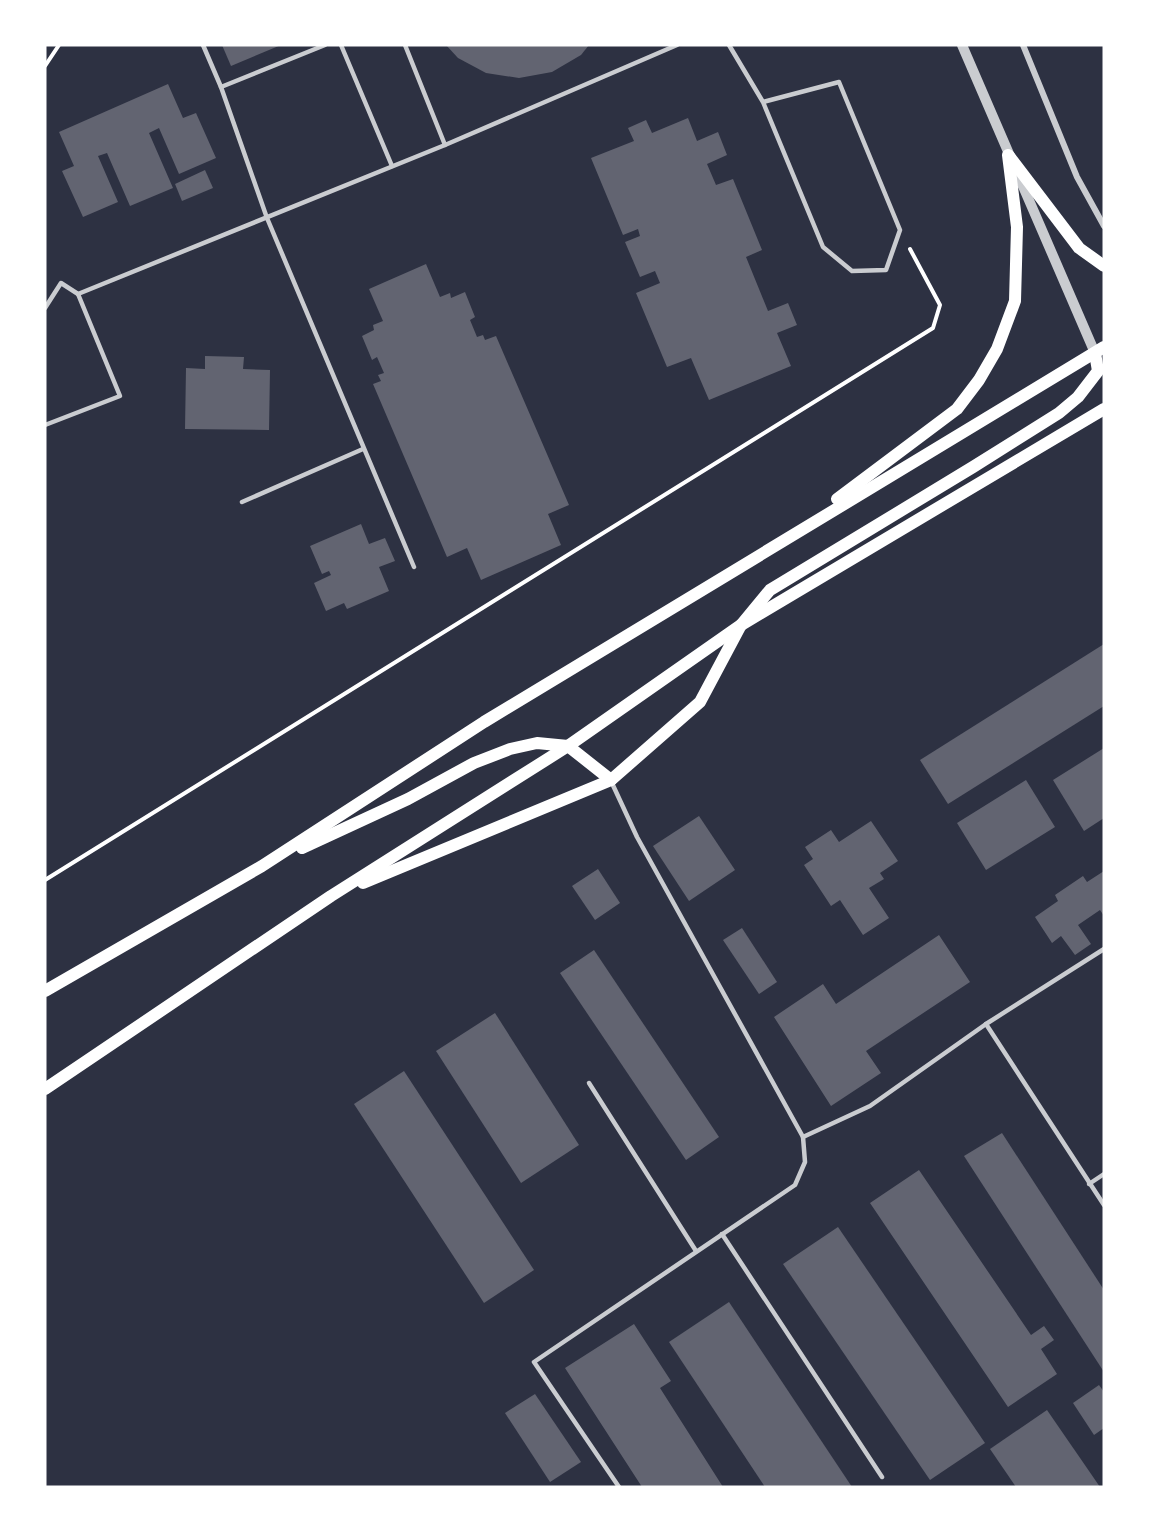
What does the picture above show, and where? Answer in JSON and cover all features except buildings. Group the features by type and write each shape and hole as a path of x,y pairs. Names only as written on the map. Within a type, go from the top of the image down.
{"main road":[{"path":"1008,155 1079,248 1104,266"},
{"path":"786,538 957,409 979,380 997,349 1014,302 1017,227 1008,155"},
{"path":"45,991 262,866 484,722 786,538 1101,351"},
{"path":"331,896 611,780 700,702 741,625 770,590 1059,413 1078,398 1098,371 1101,351"},
{"path":"45,1089 331,896 568,746 741,625 1104,409"},
{"path":"262,866 408,799 474,763 510,748 537,743 568,746 611,780"}],"street":[{"path":"962,45 1008,155 1101,351"},
{"path":"1023,45 1077,177 1104,226"}],"lane":[{"path":"203,45 221,87 267,218 414,567"},
{"path":"221,87 325,45"},
{"path":"341,45 392,166"},
{"path":"405,45 445,145"},
{"path":"78,294 445,145 677,45"},
{"path":"729,45 763,102 823,247 852,271 886,270 900,230 839,82 763,102"},
{"path":"45,308 61,283 78,294 120,396 45,425"},
{"path":"242,502 363,449"},
{"path":"611,780 637,837 803,1137 805,1162 795,1185 534,1362 618,1487"},
{"path":"803,1137 870,1106 986,1024 1104,949"},
{"path":"986,1024 1104,1205"},
{"path":"589,1083 696,1251"},
{"path":"1089,1184 1104,1174"},
{"path":"722,1234 882,1477"}],"path":[{"path":"45,66 59,45"},
{"path":"45,880 933,328 940,305 900,230"}]}
